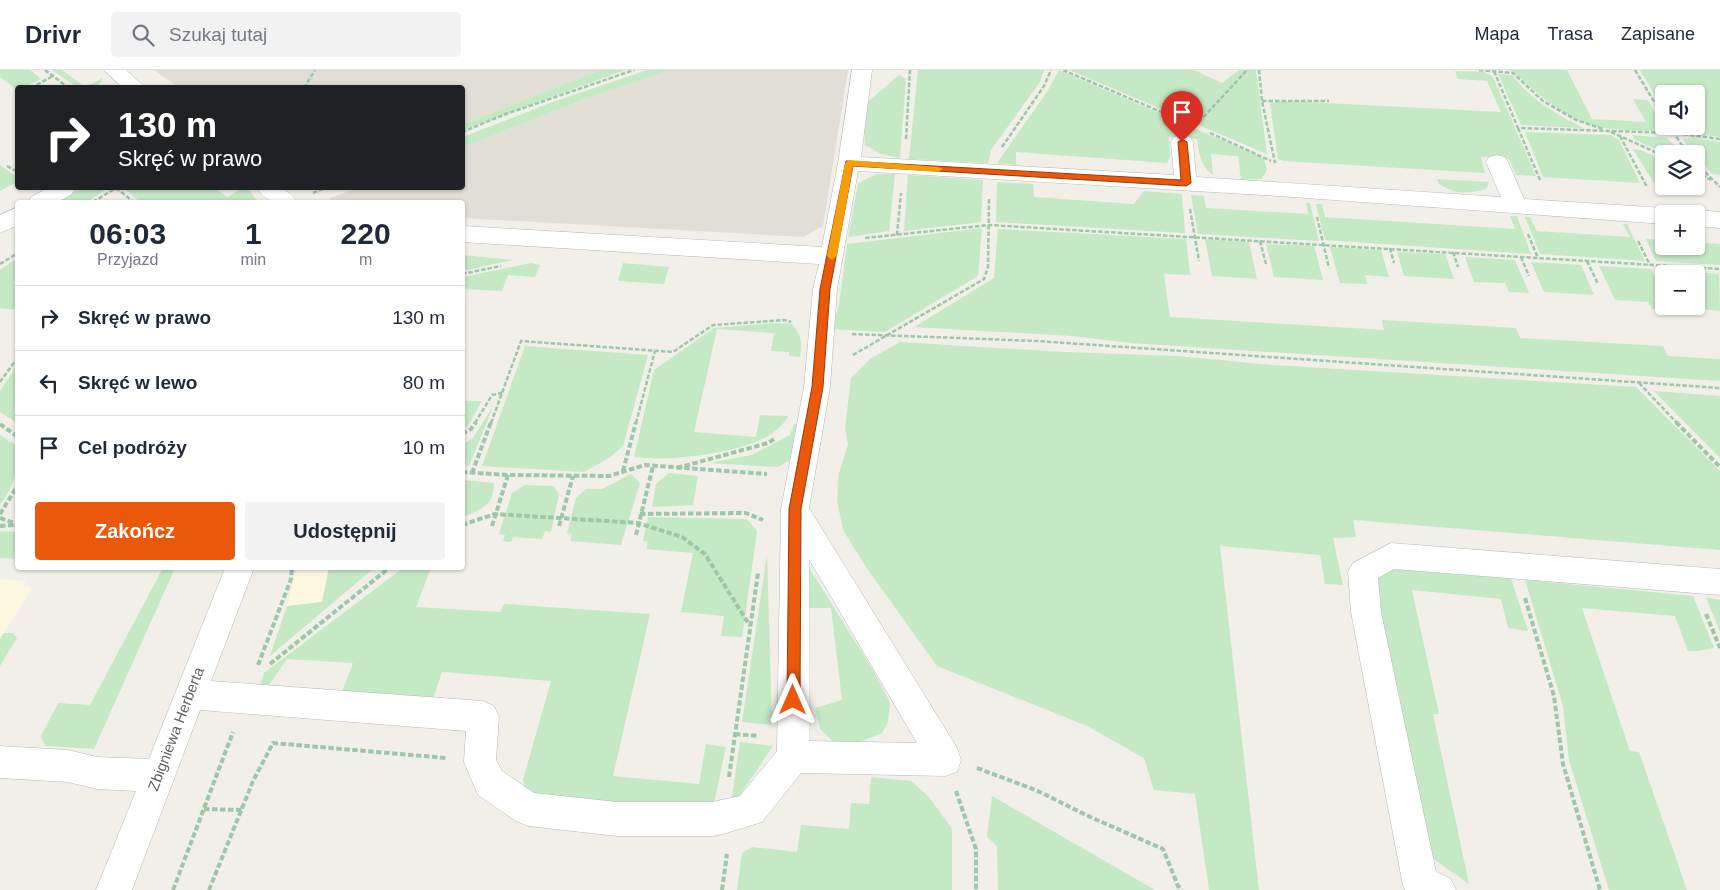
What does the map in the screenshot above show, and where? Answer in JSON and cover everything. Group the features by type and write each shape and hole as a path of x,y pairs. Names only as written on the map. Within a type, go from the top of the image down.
{"street":[{"path":"114,70 132,85"},
{"path":"190,694 483,717 480,762 490,783 528,809 617,818 712,819 750,810 793,757 795,509 818,373 809,329 825,289 849,163 862,70"},
{"path":"1186,183 1189,134"},
{"path":"1497,162 1518,206"},
{"path":"849,163 990,173 1186,183 1655,215"},
{"path":"43,200 61,190"},
{"path":"271,190 283,200"},
{"path":"0,225 15,216"},
{"path":"1705,219 1720,220"},
{"path":"465,234 833,249"},
{"path":"795,509 945,760"},
{"path":"1438,890 1421,886 1366,612 1363,572 1391,556 1720,582"},
{"name":"Zbigniewa Herberta","path":"114,890 238,570"},
{"path":"793,757 945,760"},
{"path":"0,762 68,766 97,773 158,776"}],"path":[{"path":"45,70 65,85"},
{"path":"306,85 315,70"},
{"path":"465,131 506,114 634,70"},
{"path":"897,235 910,70"},
{"path":"990,173 1005,140 1044,86 1051,70"},
{"path":"1189,134 1247,70"},
{"path":"1260,70 1262,101 1275,164"},
{"path":"1479,70 1513,73 1543,101 1576,120 1620,135 1655,152"},
{"path":"1635,70 1655,105"},
{"path":"1494,71 1540,180"},
{"path":"37,85 54,76"},
{"path":"1262,101 1329,101"},
{"path":"1518,128 1655,132"},
{"path":"1620,135 1647,187"},
{"path":"1687,135 1720,140"},
{"path":"7,166 15,170"},
{"path":"1705,172 1720,187"},
{"path":"1705,176 1713,180"},
{"path":"96,200 113,190"},
{"path":"119,190 131,200"},
{"path":"1189,207 1196,236 1199,261"},
{"path":"818,373 984,279 988,267 988,208"},
{"path":"1316,216 1329,268"},
{"path":"833,249 897,235 989,225 1196,236 1655,266"},
{"path":"1525,227 1538,258"},
{"path":"1260,240 1266,264"},
{"path":"1637,240 1650,265"},
{"path":"1390,248 1394,263"},
{"path":"1453,252 1458,267"},
{"path":"0,264 15,255"},
{"path":"1521,257 1528,276"},
{"path":"1587,261 1598,284"},
{"path":"1705,268 1720,269"},
{"path":"472,473 521,341 674,352 713,325 785,320 809,329 888,335 1037,341 1720,388"},
{"path":"623,472 655,351"},
{"path":"0,382 15,361"},
{"path":"1638,383 1720,467"},
{"path":"465,432 471,429 492,395 502,393"},
{"path":"0,424 15,436"},
{"path":"676,468 768,443 780,433"},
{"path":"465,472 508,475 609,476 645,465 801,476"},
{"path":"636,535 653,466"},
{"path":"492,526 508,475"},
{"path":"559,526 573,476"},
{"path":"0,514 15,490"},
{"path":"640,514 746,513 763,520 762,529"},
{"path":"465,524 495,514 638,523 682,537 705,554 750,626"},
{"path":"0,518 15,523"},
{"path":"0,526 15,524"},
{"path":"723,817 759,564"},
{"path":"1515,566 1554,696 1563,764 1600,890"},
{"path":"268,665 387,570"},
{"path":"209,890 242,810 273,743 406,753 480,762"},
{"path":"945,760 987,771 1038,791 1088,816 1163,849 1178,886 1182,890"},
{"path":"945,760 976,849 976,890"},
{"path":"204,808 242,810"}],"shaded area":[{"path":"154,70 600,70 465,123 465,85 175,85"},
{"path":"671,70 848,70 823,226 803,237 465,218 465,200 330,200 330,198 352,190 465,190 465,146 585,99"},
{"path":"296,570 329,570 322,602 287,606"},
{"path":"0,579 26,581 23,586 33,587 0,639"}],"green space":[{"path":"0,70 30,70 41,79 28,85 15,85 15,88 0,77"},
{"path":"52,70 62,70 82,85 74,85"},
{"path":"600,70 625,70 465,129 465,123"},
{"path":"647,70 671,70 585,99 465,146 465,136 550,103"},
{"path":"918,70 1044,70 1040,82 991,150 988,163 909,159"},
{"path":"1059,70 1254,154 1264,159 1267,170 1261,179 1241,180 1238,156 1211,154 1213,175 1203,163 1197,139 1169,137 1170,156 1167,163 1016,152 1016,165 997,163 1047,92"},
{"path":"1069,70 1194,70 1222,83 1239,70 1256,70 1267,154"},
{"path":"1506,70 1567,70 1592,119 1646,122 1633,99 1648,100 1655,113 1655,131 1610,129 1579,120 1567,114 1532,89 1513,71"},
{"path":"1640,70 1720,70 1720,137 1703,135 1705,135 1705,85 1655,85 1655,95"},
{"path":"1455,71 1484,72 1493,77 1536,176 1516,175 1509,159 1481,157 1485,173 1283,161 1278,159 1270,103 1286,101 1501,112 1487,81 1458,79"},
{"path":"1498,74 1512,75 1536,99 1554,112 1583,128 1521,125"},
{"path":"899,75 906,79 900,158 881,154 865,145 863,106"},
{"path":"103,78 99,85 89,85"},
{"path":"1525,132 1611,135 1619,140 1640,183 1543,177"},
{"path":"1632,135 1667,138 1674,145 1655,145 1655,149 1635,140"},
{"path":"1693,138 1720,142 1720,175 1712,174 1705,166 1705,145 1687,145 1682,139"},
{"path":"1633,149 1641,150 1655,157 1654,183"},
{"path":"0,165 15,176 15,183 0,191"},
{"path":"878,174 895,174 889,231 848,237 858,184"},
{"path":"908,175 983,180 981,222 904,231"},
{"path":"1437,179 1489,182 1486,189 1473,192 1457,192 1445,188 1439,184"},
{"path":"997,182 1033,184 1034,197 1134,204 1144,191 1182,194 1185,233 996,222"},
{"path":"77,190 105,190 90,200 59,200"},
{"path":"125,190 218,190 227,197 239,190 249,190 257,200 138,200"},
{"path":"1191,195 1204,196 1206,208 1308,214 1306,203 1310,203 1319,241 1198,234"},
{"path":"1316,204 1322,204 1325,217 1515,229 1510,216 1517,216 1531,254 1325,240"},
{"path":"1525,217 1530,217 1537,231 1630,237 1623,224 1627,224 1645,261 1540,254"},
{"path":"982,228 978,276 885,332 831,329 839,306 847,244"},
{"path":"998,229 1186,239 1190,275 1164,274 1170,317 1384,330 1382,320 1516,328 1520,338 1663,346 1668,356 1720,359 1720,381 1130,343 1073,336 914,327 994,278"},
{"path":"1205,239 1249,242 1257,279 1212,276"},
{"path":"1646,239 1655,240 1655,255 1705,255 1705,243 1720,244 1720,265 1656,261"},
{"path":"1266,244 1314,246 1323,280 1274,277"},
{"path":"1330,247 1381,250 1389,277 1365,275 1367,284 1340,283"},
{"path":"1397,252 1445,254 1454,279 1404,276"},
{"path":"465,255 512,260 465,271"},
{"path":"1465,257 1515,260 1529,293 1509,292 1505,283 1474,282"},
{"path":"15,259 15,310 0,308 0,270"},
{"path":"1531,262 1581,265 1594,295 1544,292"},
{"path":"531,263 540,265 535,277 508,275 502,291 465,289 465,277"},
{"path":"623,263 669,267 664,284 618,281"},
{"path":"1599,266 1651,269 1655,277 1655,309 1652,309 1648,302 1615,300"},
{"path":"1705,273 1719,274 1720,311 1705,310"},
{"path":"773,323 792,324 801,339 800,357 789,356 789,352 771,351 774,333 717,329 694,432 756,437 760,415 788,416 780,427 768,436 753,443 719,452 667,458 634,457 654,370 714,328"},
{"path":"900,342 1065,352 1177,356 1272,365 1636,387 1720,471 1720,550 1353,520 1356,537 1333,538 1343,585 1325,584 1320,555 1220,546 1259,890 1209,890 1195,794 1154,790 1144,758 1087,726 937,666 868,570 843,530 837,500 839,473 848,444 845,428 851,378 870,359"},
{"path":"525,346 648,355 623,446 609,458 584,472 482,466"},
{"path":"15,368 15,422 0,412 0,391"},
{"path":"1654,391 1720,396 1720,458"},
{"path":"465,401 482,401 468,426 465,428"},
{"path":"494,405 469,466 465,465 465,443 473,438"},
{"path":"794,424 799,425 793,458 778,467 709,463 752,455 790,435"},
{"path":"0,435 15,445 15,473 9,491 0,505"},
{"path":"669,473 698,476 693,505 652,507 656,484"},
{"path":"631,474 640,483 621,545 570,541 572,534 567,533 576,498 586,489 602,489"},
{"path":"465,480 494,483 492,497 481,509 465,517"},
{"path":"525,485 553,486 559,494 551,532 545,531 542,539 513,537 511,542 503,541 505,535 499,534 512,493"},
{"path":"648,517 747,519 757,531 742,637 721,636 724,616 681,612 693,553 646,549 648,542 643,541"},
{"path":"0,531 15,532 15,559 0,558"},
{"path":"767,555 772,725 742,722"},
{"path":"806,563 873,670 890,702 888,722 882,733 862,741 837,745 820,729 815,708 842,700 831,608 808,608"},
{"path":"1383,567 1511,578 1528,631 1508,628 1501,599 1412,590 1439,714 1433,714 1469,884 1432,858 1373,575"},
{"path":"162,570 174,570 94,749 45,746 41,736 58,703 90,705"},
{"path":"329,570 372,570 270,656 287,606 322,602"},
{"path":"400,570 430,570 416,607 500,612 504,604 650,614 613,776 699,784 706,744 726,747 714,803 690,809 526,793 523,780 551,681 442,672 432,701 342,692 353,663 287,659 269,685 260,685 264,673"},
{"path":"1525,580 1693,596 1714,648 1688,651 1675,616 1582,608 1630,751 1639,752 1687,890 1609,890 1569,760 1563,706"},
{"path":"1706,597 1720,600 1720,632"},
{"path":"4,633 13,633 17,638 0,666 0,639"},
{"path":"740,742 773,746 730,810"},
{"path":"871,777 911,781 929,797 952,829 952,890 737,890 742,853 752,847 797,852 801,825 849,829 851,803 869,804"},
{"path":"992,796 1155,890 998,890 997,846 987,837"}],"slow traffic":[{"path":"832,256 849,163 938,169"}],"route":[{"path":"793,700 795,509 817,387 825,289 849,163 990,173 1186,183 1182,142"}]}
